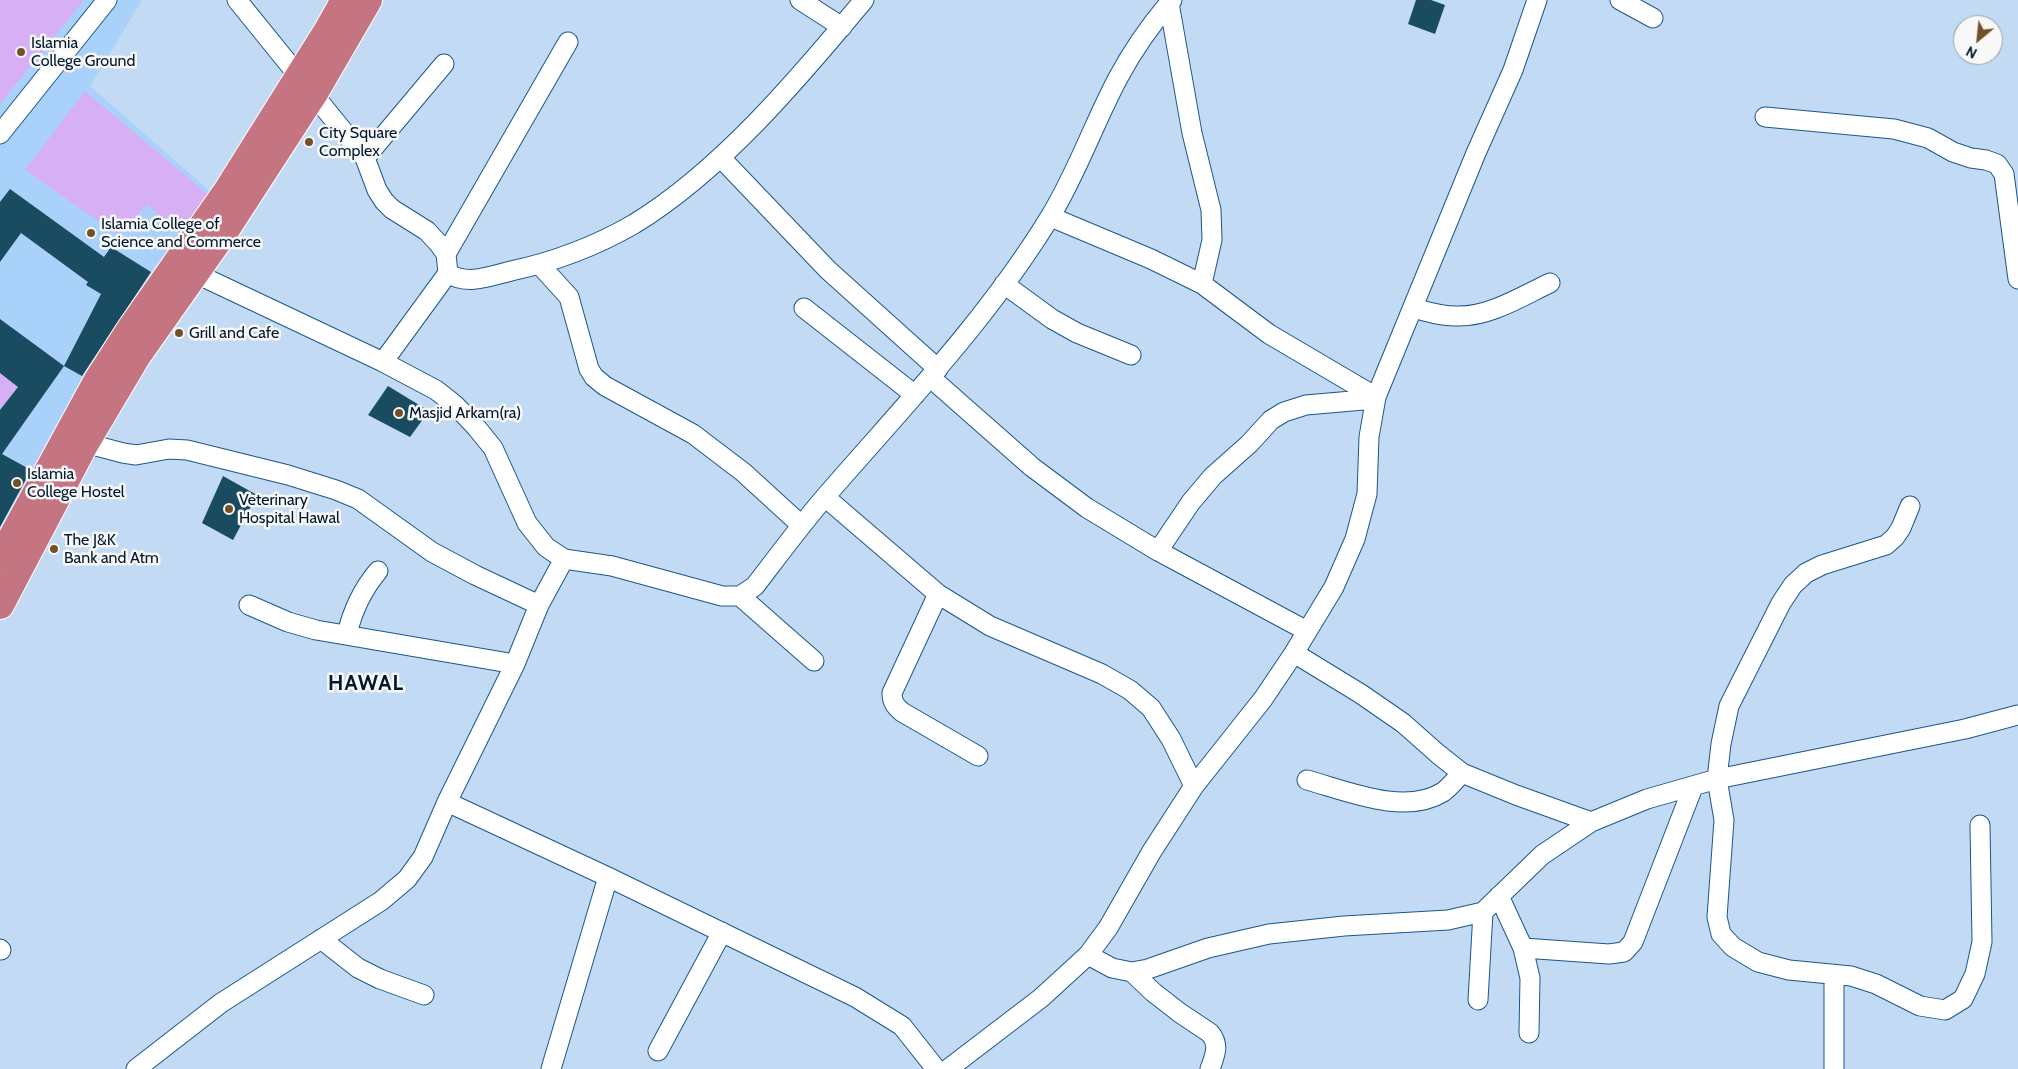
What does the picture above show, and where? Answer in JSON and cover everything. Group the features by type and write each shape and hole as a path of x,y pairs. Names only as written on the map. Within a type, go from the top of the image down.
{"highway":[{"path":"307,85 344,0"},
{"path":"0,605 85,443 136,357 228,190 368,0"},
{"path":"0,560 98,380 185,269"}],"street":[{"path":"0,134 106,0"},
{"path":"237,0 365,158 377,190 384,201 392,209 427,230 447,263 460,278 473,279 540,265 608,238 634,224 676,195 721,158 783,93 864,0"},
{"path":"800,0 842,27"},
{"path":"948,1069 1042,998 1088,955 1108,928 1152,851 1194,786 1263,699 1334,587 1355,539 1367,494 1369,437 1376,398 1476,152 1513,70 1537,0"},
{"path":"1620,0 1653,18"},
{"path":"185,269 383,362 436,390 476,427 493,448 527,523 546,547 564,560 612,566 722,596 740,596 754,586 801,525 935,373 1004,284 1051,217 1084,152 1118,78 1143,36 1170,1"},
{"path":"1170,1 1192,133 1211,210 1212,240 1202,284"},
{"path":"383,362 447,263 568,42"},
{"path":"365,158 444,64"},
{"path":"1765,117 1894,129 1928,138 1953,152 1997,164 2004,174 2018,279"},
{"path":"721,158 828,270 1040,473 1087,508 1158,551 1307,631"},
{"path":"1051,217 1151,259 1202,284 1269,334 1376,398"},
{"path":"540,265 569,297 589,369 594,377 605,386 693,434 743,472 801,525"},
{"path":"1413,308 1438,314 1459,316 1479,313 1508,303 1550,282"},
{"path":"1004,284 1028,304 1077,333 1131,355"},
{"path":"804,308 914,395"},
{"path":"1158,551 1192,502 1213,476 1277,416 1306,405 1376,398"},
{"path":"85,443 136,454 187,450 278,472 336,490 358,499 432,552 475,576 539,604"},
{"path":"825,497 938,594 990,626 1102,674 1130,690 1151,708 1171,739 1194,786"},
{"path":"1910,506 1901,528 1886,545 1822,565 1806,573 1793,585 1780,603 1729,706 1721,744 1717,779 1724,820 1717,917 1721,934 1733,947 1758,962 1789,970 1851,976 1876,984 1920,1006 1945,1010 1963,999 1975,974 1982,942 1980,825"},
{"path":"136,1069 221,1003 382,901 407,879 423,858 447,802 515,664 539,604 564,560"},
{"path":"347,634 352,613 358,599 378,571"},
{"path":"938,594 892,693 892,700 902,712 978,756"},
{"path":"740,596 814,661"},
{"path":"249,605 302,627 515,664"},
{"path":"1294,652 1403,723 1462,773 1591,822"},
{"path":"1088,955 1112,968 1132,972 1148,969 1208,948 1269,934 1344,926 1448,920 1483,912 1542,855 1591,822 1648,799 1717,779 1955,731 2018,715"},
{"path":"1307,780 1381,800 1406,803 1424,801 1444,792 1462,773"},
{"path":"1523,948 1609,954 1624,952 1633,942 1693,787"},
{"path":"447,802 608,877 854,997 902,1026 936,1069"},
{"path":"551,1069 608,877"},
{"path":"1499,896 1523,948 1530,978 1529,1033"},
{"path":"1478,1000 1483,912"},
{"path":"658,1051 722,932"},
{"path":"321,939 358,968 380,979 424,995"},
{"path":"1132,972 1153,992 1216,1039 1217,1046 1210,1069"},
{"path":"1834,975 1834,1069"}],"shaded area":[{"name":"Islamia College of Science and Commerce","path":"0,0 142,0 90,86 212,193 151,272 0,542"},
{"name":"Islamia College Ground","path":"0,0 84,0 0,104"},
{"path":"85,91 212,198 186,238 147,205 117,234 25,170"},
{"path":"0,373 18,387 0,410"}],"building":[{"path":"1416,0 1431,0 1445,5 1435,34 1408,24"},
{"path":"10,189 104,257 111,247 151,272 82,376 64,366 101,294 86,285 88,282 21,233 0,262 0,202"},
{"path":"0,319 64,366 2,454 31,470 0,527 0,410 18,387 0,373"},
{"name":"Masjid Arkam(ra)","path":"388,386 429,411 410,437 368,415"},
{"name":"Veterinary Hospital Hawal","path":"223,476 257,495 233,540 202,523"}],"place":[{"name":"Islamia College Ground","path":"21,52"},
{"name":"City Square Complex","path":"309,142"},
{"name":"Islamia College of Science and Commerce","path":"91,233"},
{"name":"Grill and Cafe","path":"179,333"},
{"name":"Masjid Arkam(ra)","path":"399,413"},
{"name":"Islamia College Hostel","path":"17,483"},
{"name":"Veterinary Hospital Hawal","path":"229,509"},
{"name":"The J&K Bank and Atm","path":"54,549"}],"district":[{"name":"HAWAL","path":"366,684"}]}
